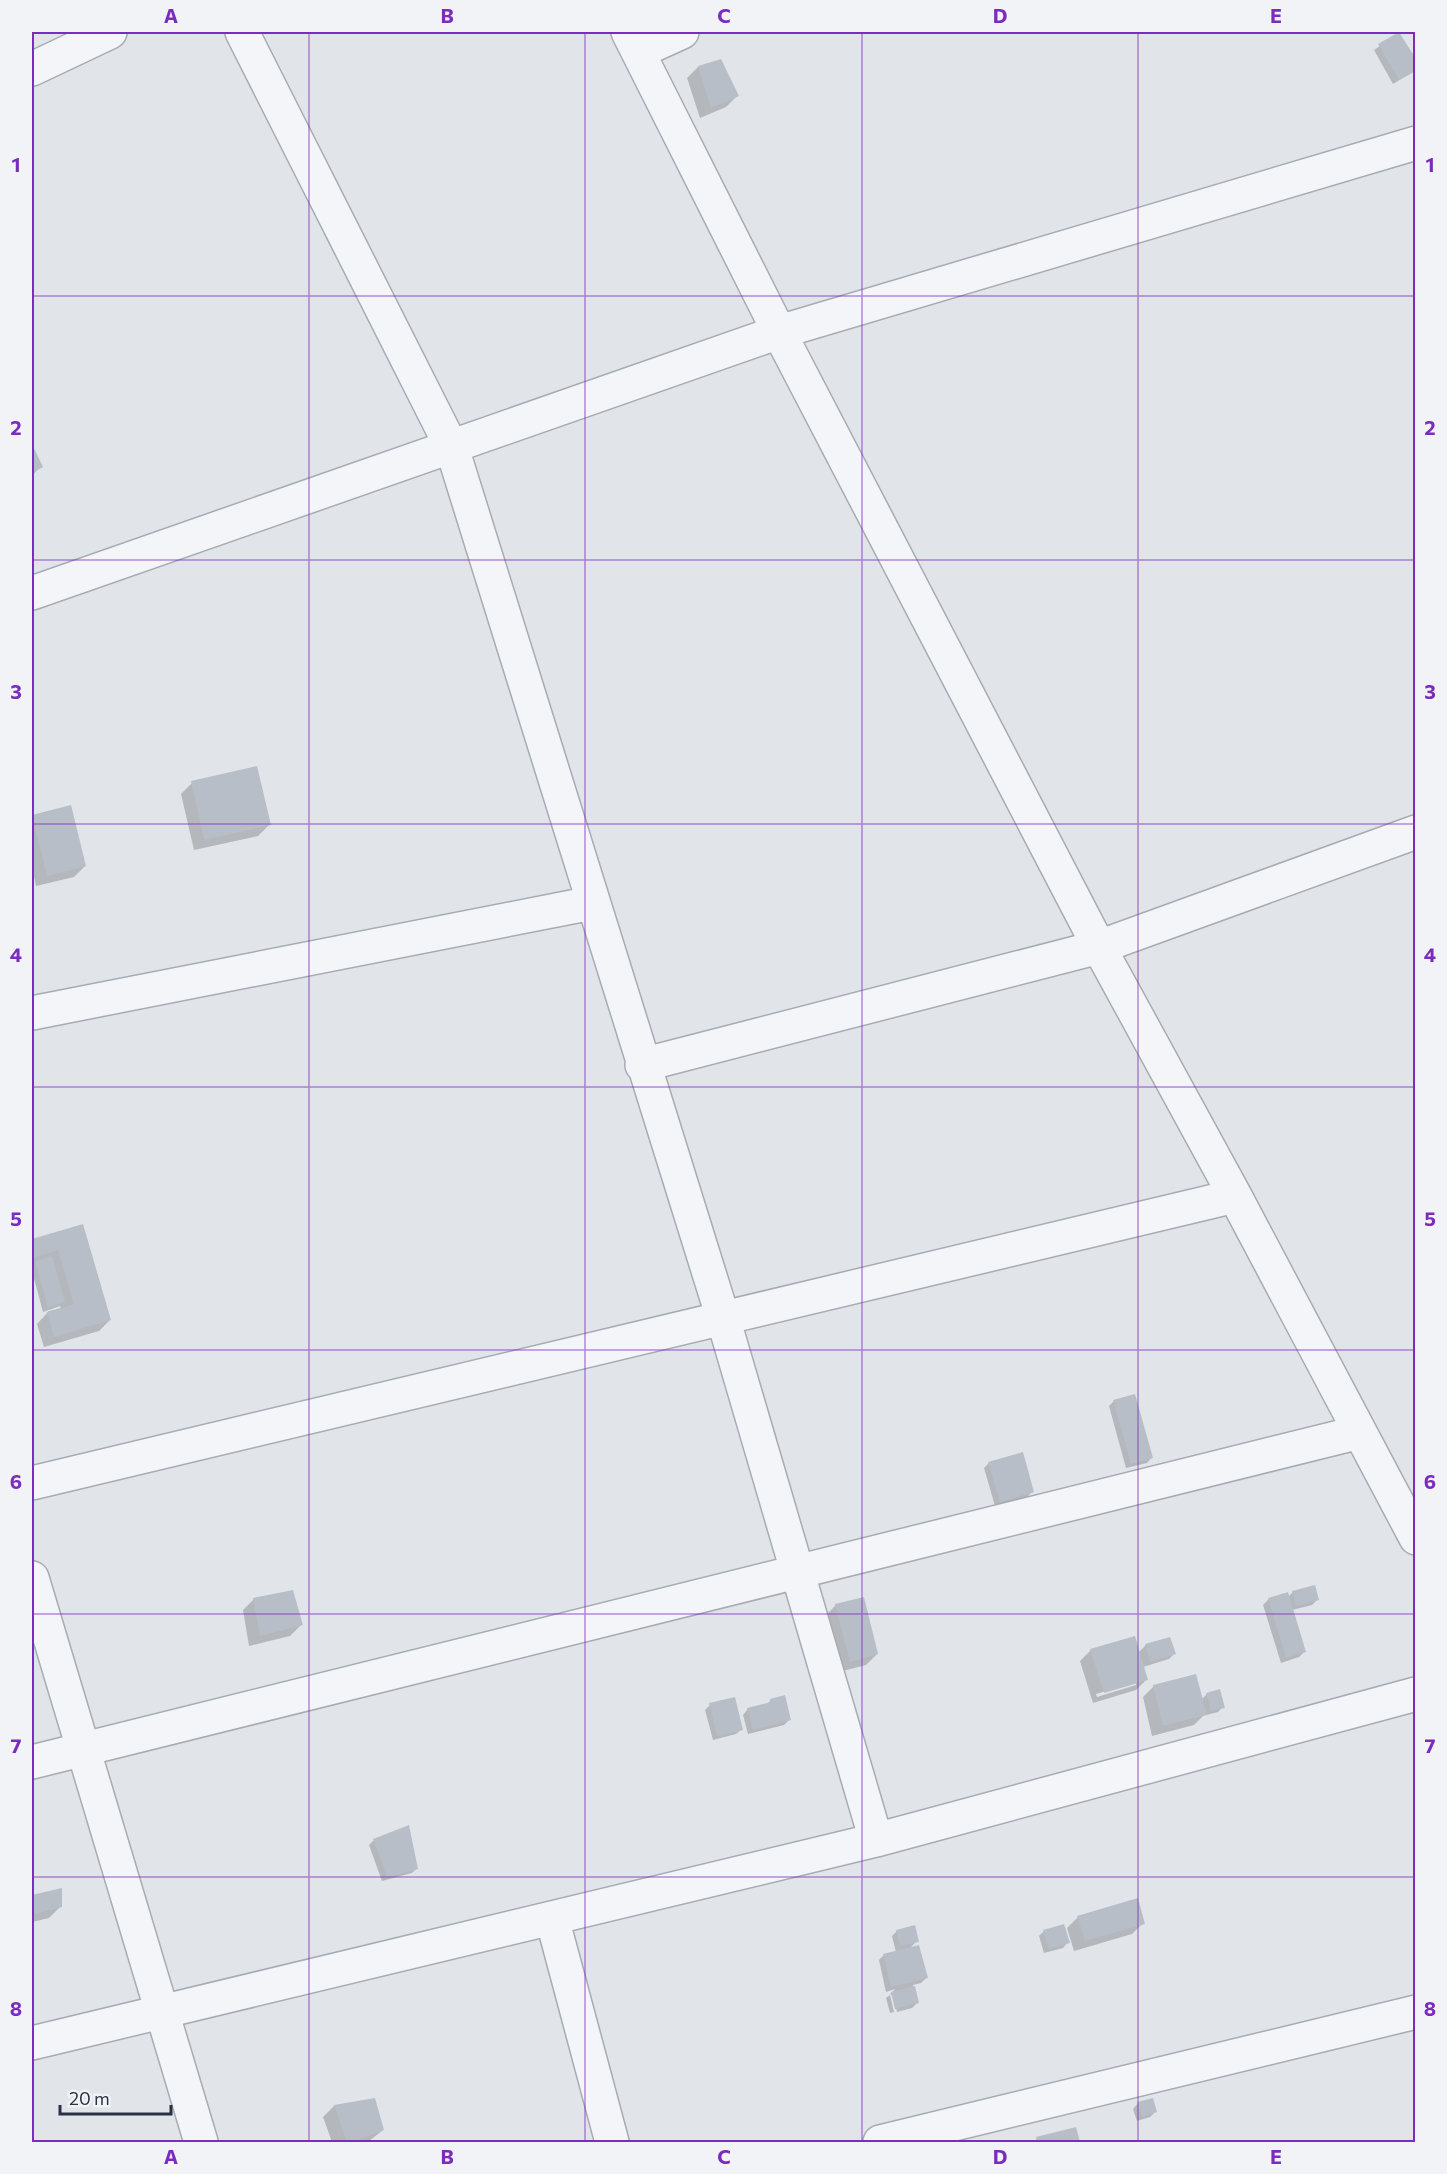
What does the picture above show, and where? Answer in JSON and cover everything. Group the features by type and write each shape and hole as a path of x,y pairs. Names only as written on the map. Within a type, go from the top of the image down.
{"street":[{"path":"32,69 110,32"},
{"path":"242,32 452,448 642,1065 723,1318 876,1840"},
{"path":"682,32 633,42 779,332 1099,947 1235,1196 1416,1538"},
{"path":"32,592 452,448 779,332 1416,143"},
{"path":"642,1065 1099,947 1416,832"},
{"path":"32,1013 592,903"},
{"path":"32,1483 1235,1196"},
{"path":"32,1762 1360,1432"},
{"path":"32,1578 201,2142"},
{"path":"32,2043 876,1840 1416,1694"},
{"path":"552,1918 612,2142"},
{"path":"880,2142 1416,2012"}],"building":[{"path":"1399,32 1416,59 1416,71 1399,80 1378,44"},
{"path":"721,59 739,96 711,108 698,66"},
{"path":"32,444 43,467 32,473"},
{"path":"257,766 271,825 204,840 191,781"},
{"path":"71,805 86,866 47,876 32,815"},
{"path":"83,1224 111,1320 54,1337 47,1312 74,1304 58,1250 32,1258 32,1239"},
{"path":"52,1256 65,1302 48,1308 35,1261"},
{"path":"1135,1394 1153,1458 1131,1464 1113,1400"},
{"path":"1023,1452 1034,1492 1000,1502 988,1462"},
{"path":"1315,1585 1319,1600 1296,1606 1292,1591"},
{"path":"293,1590 303,1625 260,1636 253,1598"},
{"path":"1288,1592 1306,1652 1286,1658 1268,1598"},
{"path":"864,1597 878,1654 850,1662 835,1604"},
{"path":"1135,1636 1148,1680 1104,1693 1090,1649"},
{"path":"1170,1637 1176,1654 1150,1662 1145,1644"},
{"path":"1196,1674 1207,1715 1163,1726 1153,1685"},
{"path":"1220,1689 1225,1708 1211,1711 1206,1693"},
{"path":"785,1695 791,1720 753,1730 747,1708 771,1702 770,1699"},
{"path":"735,1697 743,1730 717,1736 709,1703"},
{"path":"409,1825 418,1869 387,1877 373,1839"},
{"path":"62,1888 62,1907 32,1915 32,1895"},
{"path":"1138,1898 1145,1924 1085,1941 1077,1916"},
{"path":"1064,1924 1070,1943 1049,1949 1043,1930"},
{"path":"915,1925 919,1942 900,1946 896,1930"},
{"path":"919,1945 928,1978 891,1987 883,1954"},
{"path":"915,1986 919,2003 895,2009 891,1992"},
{"path":"375,2098 384,2130 353,2142 347,2142 334,2105"},
{"path":"1153,2098 1157,2112 1142,2117 1137,2102"},
{"path":"1076,2127 1080,2142 1037,2142 1036,2137"}]}
